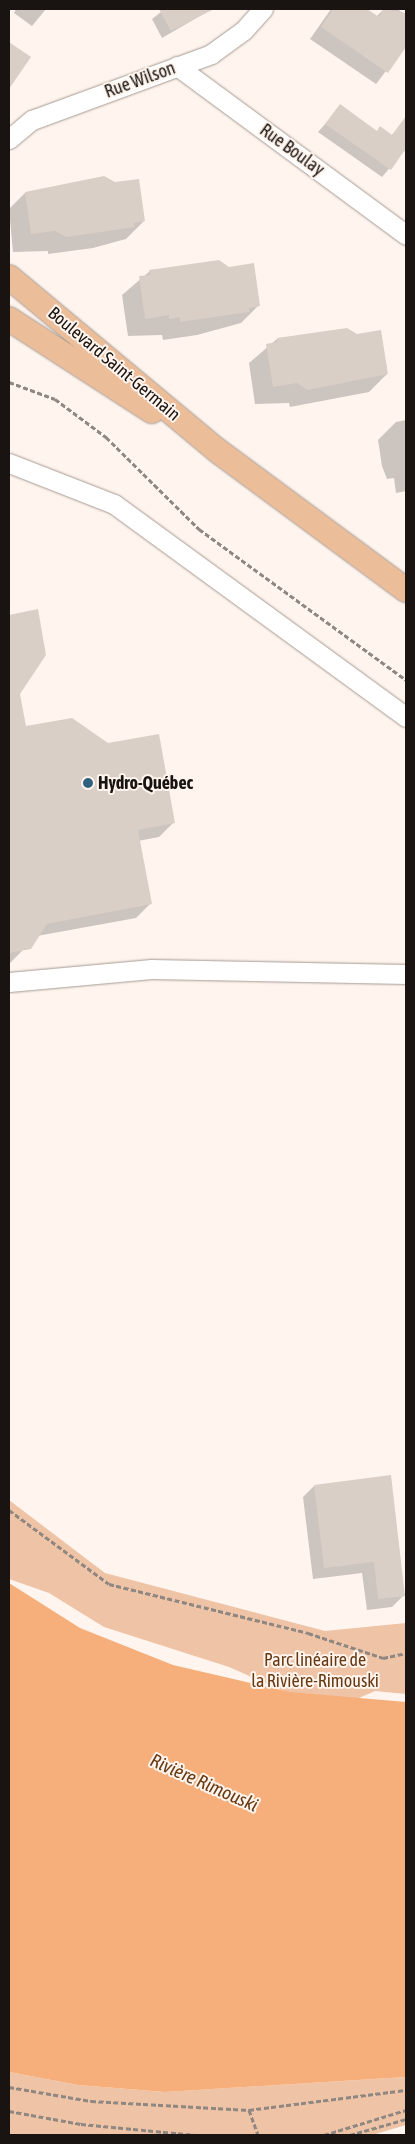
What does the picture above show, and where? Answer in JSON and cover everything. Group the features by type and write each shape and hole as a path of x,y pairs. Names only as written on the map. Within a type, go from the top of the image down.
{"main road":[{"name":"Boulevard Saint-Germain","path":"9,278 218,451 406,590"},
{"name":"Boulevard Saint-Germain","path":"9,319 218,451"}],"street":[{"name":"Rue Wilson","path":"9,139 32,120 211,54 243,31 263,9"},
{"name":"Rue Boulay","path":"177,66 406,235"},
{"path":"9,463 114,504 405,720"},
{"path":"9,982 151,969 406,974"}],"path":[{"path":"9,382 56,399 106,437 199,529 406,680"},
{"path":"9,1510 109,1584 308,1633 383,1658 406,1653"},
{"path":"9,2087 91,2101 249,2110 406,2090"},
{"path":"249,2110 258,2135"},
{"path":"324,2135 406,2110"},
{"path":"9,2111 82,2124 196,2135"},
{"path":"350,2135 406,2119"}],"green space":[{"name":"Parc linéaire de la Rivière-Rimouski","path":"9,1500 105,1573 325,1631 406,1623 406,1694 375,1691 329,1711 229,1667 104,1627 49,1593 9,1579"},
{"path":"9,2072 78,2085 165,2092 406,2077 406,2125 372,2135 9,2135"}],"water":[{"name":"Rivière Rimouski","path":"9,1583 80,1628 173,1665 290,1692 406,1702 406,2077 165,2092 78,2085 9,2072"}],"building":[{"path":"159,9 214,9 171,31"},
{"path":"333,9 367,9 379,17 384,9 406,13 406,47 388,73 321,27"},
{"path":"9,42 31,57 9,89"},
{"path":"340,104 377,131 380,126 392,135 406,116 406,148 391,170 325,124"},
{"path":"104,176 115,182 139,179 145,221 134,223 135,227 66,237 55,231 31,234 25,192"},
{"path":"219,260 229,267 254,263 260,306 249,308 249,312 180,322 180,317 169,319 169,315 145,319 139,276 150,275 149,270"},
{"path":"347,328 357,334 381,330 388,374 308,390 297,383 273,387 266,344 277,342 277,338"},
{"name":"Hydro-Québec","path":"38,609 46,655 20,694 26,726 72,718 108,743 159,734 175,823 138,830 152,904 47,924 31,949 9,953 9,615"},
{"path":"391,1475 405,1596 378,1599 374,1562 324,1568 314,1485"}],"place":[{"name":"Hydro-Québec","path":"88,783"}]}
